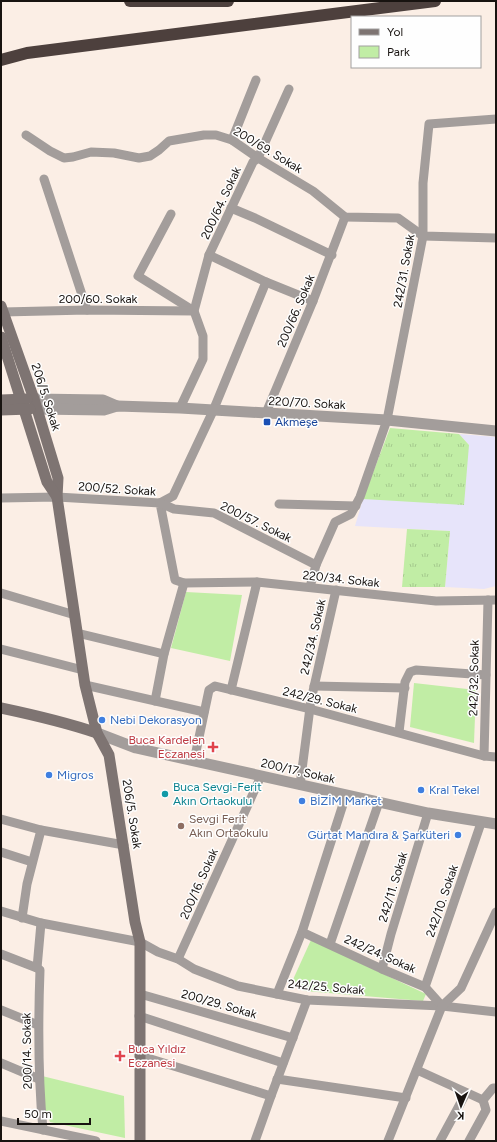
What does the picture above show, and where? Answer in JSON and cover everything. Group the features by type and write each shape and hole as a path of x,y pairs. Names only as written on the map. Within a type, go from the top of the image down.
{"highway":[{"path":"130,1 228,1"},
{"path":"1,60 26,53 435,1"}],"main road":[{"name":"206/5. Sokak","path":"2,309 35,404 58,478 57,497 85,685 97,733 109,754 135,922 140,942 140,1141"},
{"name":"206/5. Sokak","path":"1,337 47,482 57,497"},
{"path":"1,400 23,404 35,404"},
{"path":"1,410 23,404"},
{"path":"1,708 74,725 97,733"}],"street":[{"path":"232,140 256,80"},
{"name":"200/64. Sokak","path":"194,311 209,255 253,162 258,158 289,89"},
{"name":"242/31. Sokak","path":"387,420 423,236 423,183 429,124 496,119"},
{"name":"200/69. Sokak","path":"26,135 50,151 64,158 91,152 114,153 138,158 150,156 169,141 204,134 216,135 232,140 258,158 313,191 345,217"},
{"path":"44,179 87,310"},
{"path":"232,208 332,255"},
{"path":"171,214 138,276 194,311 203,336 203,359 180,408"},
{"path":"345,217 398,218 423,236 496,238"},
{"name":"200/66. Sokak","path":"266,413 314,301 345,217"},
{"path":"209,255 266,282 314,301"},
{"path":"160,503 173,496 213,411 266,282"},
{"name":"200/60. Sokak","path":"2,309 194,311"},
{"name":"220/70. Sokak","path":"35,404 104,410 117,406 180,408 387,420 496,431"},
{"path":"310,588 316,565 335,522 351,514 356,506 387,420"},
{"name":"200/52. Sokak","path":"1,498 57,497 160,503 175,580 184,583"},
{"name":"200/57. Sokak","path":"160,503 174,509 214,513 316,565"},
{"path":"279,504 356,506"},
{"path":"231,690 257,582"},
{"name":"220/34. Sokak","path":"184,583 257,582 436,601 492,600"},
{"path":"155,701 164,654 184,583"},
{"name":"242/34. Sokak","path":"300,784 314,686 336,590"},
{"path":"1,593 75,615"},
{"name":"242/32. Sokak","path":"484,756 486,675 492,600"},
{"path":"77,633 164,654"},
{"path":"1,649 83,670"},
{"path":"400,732 407,676 413,670 486,675"},
{"path":"85,685 204,712"},
{"name":"242/29. Sokak","path":"194,761 209,690 215,686 400,732 484,756 496,757"},
{"path":"314,686 405,688"},
{"name":"200/17. Sokak","path":"97,733 136,748 428,813 481,823 496,824"},
{"name":"200/16. Sokak","path":"178,959 261,776"},
{"path":"277,994 302,932 346,795"},
{"path":"330,944 379,802"},
{"name":"242/11. Sokak","path":"382,970 428,813"},
{"path":"1,819 41,830 124,845"},
{"name":"242/10. Sokak","path":"425,987 481,823"},
{"path":"22,918 32,862 41,830"},
{"path":"1,852 32,862"},
{"name":"242/25. Sokak","path":"1,911 40,923 140,942 158,952 178,959 194,969 238,986 277,994 307,1000 442,1006 496,1012"},
{"path":"388,1141 442,1006 461,988 495,917"},
{"name":"200/14. Sokak","path":"40,923 38,1025 39,1080 43,1130"},
{"name":"242/24. Sokak","path":"302,932 382,970 425,987 442,1006"},
{"path":"1,954 38,969"},
{"name":"200/29. Sokak","path":"140,994 293,1038"},
{"path":"255,1141 307,1000"},
{"path":"1,1010 38,1025"},
{"path":"139,1016 283,1063"},
{"path":"140,1056 271,1096"},
{"path":"1,1063 39,1080"},
{"path":"417,1070 483,1100"},
{"path":"277,1079 406,1098"},
{"path":"483,1100 493,1088 496,1088"},
{"path":"440,1141 466,1093"},
{"path":"469,1141 486,1110 483,1100"},
{"path":"1,1121 96,1141"}],"shaded area":[{"path":"459,434 496,437 496,586 484,589 445,587 450,531 355,526 363,499 469,445"}],"green space":[{"path":"390,428 459,434 469,445 464,505 363,499"},
{"path":"407,529 450,531 445,587 402,587"},
{"path":"186,592 242,595 230,661 171,648"},
{"path":"414,683 476,690 474,743 410,727"},
{"path":"311,940 426,994 423,1001 305,991 291,984"},
{"path":"42,1076 124,1096 125,1138 50,1122 45,1110"}],"place":[{"name":"Akmeşe","path":"267,422"},
{"name":"Nebi Dekorasyon","path":"102,720"},
{"name":"Buca Kardelen Eczanesi","path":"213,747"},
{"name":"Migros","path":"49,775"},
{"name":"Kral Tekel","path":"421,790"},
{"name":"Buca Sevgi-Ferit Akın Ortaokulu","path":"165,794"},
{"name":"BİZİM Market","path":"302,801"},
{"name":"Sevgi Ferit Akın Ortaokulu","path":"181,826"},
{"name":"Gürtat Mandıra & Şarküteri","path":"458,835"},
{"name":"Buca Yıldız Eczanesi","path":"120,1056"}]}
